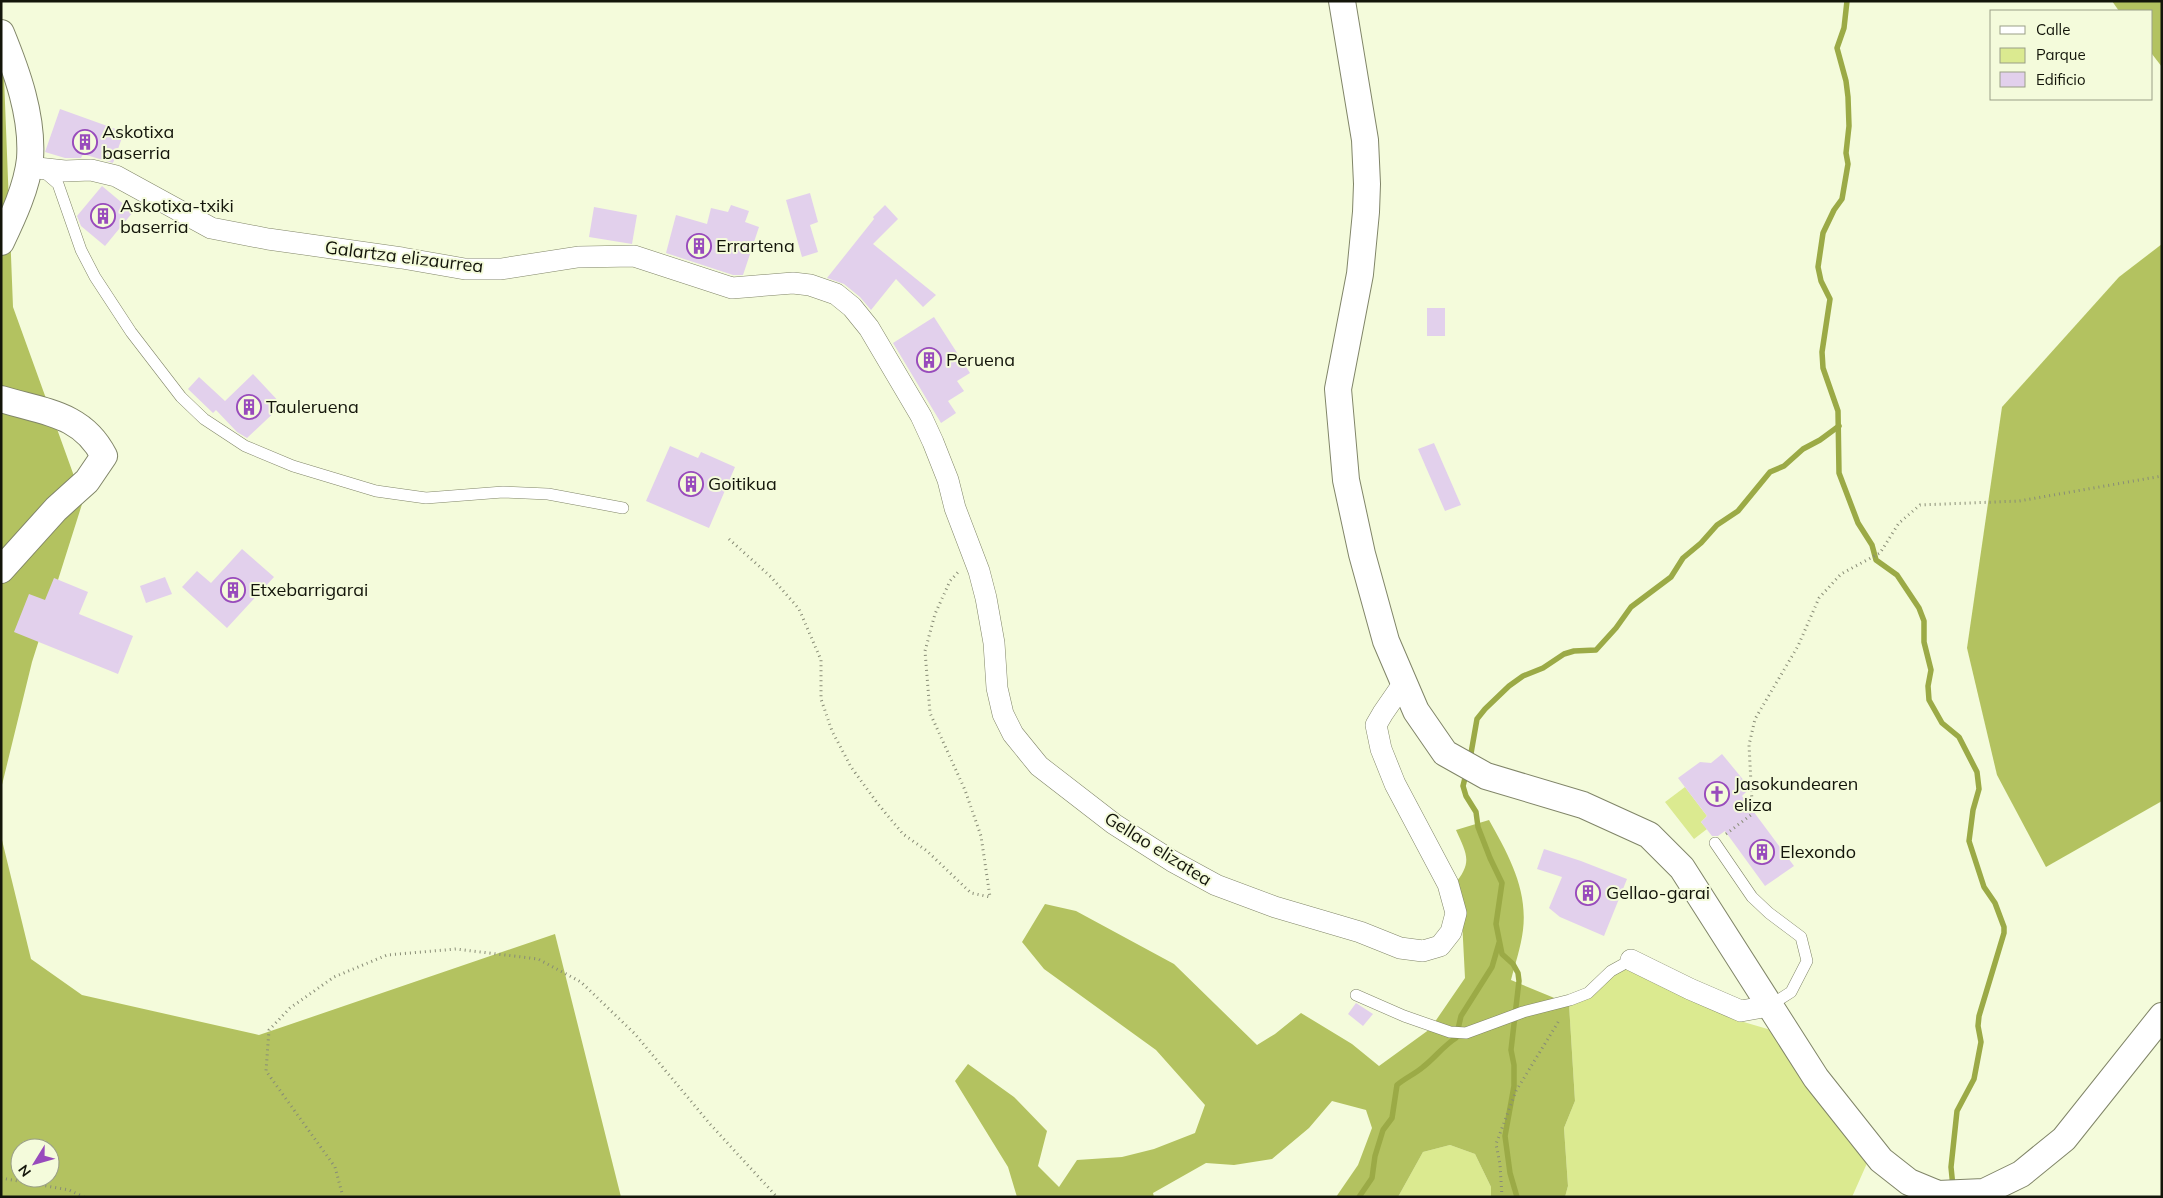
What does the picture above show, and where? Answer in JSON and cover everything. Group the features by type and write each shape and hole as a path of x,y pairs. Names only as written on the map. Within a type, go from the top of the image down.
{"street":[{"path":"1342,1 1365,140 1366,212 1360,274 1338,389 1346,480 1362,554 1386,642 1416,712 1446,753 1486,776 1583,805 1648,835 1682,868 1816,1078 1881,1160 1908,1182 1938,1194 1984,1192 2021,1174 2064,1139 2162,1016"},
{"path":"1,33 24,101 29,139 28,167 12,219 1,242"},
{"name":"Galartza elizaurrea","path":"28,167 65,171 90,170 116,176 211,228 465,269 501,268 578,257 634,256 732,288 793,283 810,285 836,294 852,307 869,328 921,416 938,455"},
{"path":"1,400 56,414 70,420 91,435 104,456 87,481 56,509 1,570"},
{"name":"Gellao elizatea","path":"938,455 986,598 994,643 997,688 1003,714 1013,734 1039,766 1114,824 1172,861 1216,885 1276,907 1360,932 1400,948 1423,951 1440,946 1451,932 1456,913 1448,884 1395,784 1381,750 1376,725 1382,713 1403,684"},
{"path":"1631,960 1690,989 1742,1011 1769,1006"}],"lane":[{"path":"28,167 47,172 58,184 81,250 94,277 131,332 165,377 181,397 204,419 245,446 293,466 376,491 426,498 504,492 548,494 623,508"},
{"path":"1715,843 1752,897 1769,913 1800,936 1807,961 1791,992 1769,1006"},
{"path":"1356,995 1404,1016 1450,1032 1466,1033 1524,1012 1570,1000 1588,993 1611,971 1631,960"}],"path":[{"path":"1715,843 1751,815 1749,744 1755,719 1798,646 1819,598 1841,574 1880,553 1899,523 1920,505 2019,501 2162,476"},
{"path":"729,539 771,578 799,609 820,660 821,699 832,730 851,767 903,834 926,851 971,893 990,897 981,836 965,790 930,714 925,651 935,614 950,581 973,556"},
{"path":"343,1197 335,1167 266,1071 269,1030 290,1008 334,977 387,955 456,950 538,959 581,982 635,1034 710,1124 777,1197"},
{"path":"1502,1197 1500,1164 1496,1144 1502,1124 1516,1092 1570,1000"},
{"path":"1,1178 69,1190 84,1197"}],"green space":[{"path":"1,1 13,307 83,501 32,662 1,789"},
{"path":"2112,1 2162,1 2162,67 2153,55 2153,10 2118,10"},
{"path":"2162,244 2162,801 2046,867 1997,775 1967,648 2002,407 2119,277"},
{"path":"1685,787 1707,816 1701,822 1707,829 1694,839 1665,802"},
{"path":"1489,820 1515,872 1522,900 1523,930 1511,980 1569,1004 1575,1101 1564,1128 1568,1186 1565,1197 1491,1197 1491,1187 1475,1154 1450,1145 1423,1152 1398,1197 1336,1197 1358,1165 1372,1128 1366,1110 1332,1101 1309,1128 1272,1159 1234,1165 1206,1163 1153,1193 1154,1197 1017,1197 1008,1167 955,1081 968,1064 1014,1097 1047,1131 1038,1166 1059,1187 1077,1160 1122,1157 1154,1149 1195,1133 1205,1105 1156,1050 1044,969 1022,942 1045,904 1076,911 1174,964 1257,1045 1275,1034 1301,1013 1352,1044 1379,1066 1430,1029 1465,978 1462,920 1454,885 1464,870 1466,858 1456,830"},
{"path":"1,836 31,959 82,995 259,1035 555,934 621,1197 1,1197"},
{"path":"1618,963 1730,1018 1771,1030 1836,1125 1868,1161 1852,1197 1565,1197 1568,1186 1564,1128 1575,1101 1569,1004"},
{"path":"1450,1145 1475,1154 1491,1187 1491,1197 1398,1197 1423,1152"}],"building":[{"name":"Askotixa baserria","path":"60,109 124,132 113,163 83,154 81,158 65,158 45,152"},
{"name":"Askotixa-txiki baserria","path":"102,186 133,212 105,246 81,226 77,216"},
{"path":"810,193 818,222 810,225 818,252 802,257 786,200"},
{"name":"Errartena","path":"731,205 749,211 745,222 759,227 743,275 733,275 666,253 676,215 707,224 711,208 728,212"},
{"path":"885,205 898,219 873,244 936,295 923,307 896,279 871,310 860,297 844,284 827,278 874,219 873,217"},
{"path":"594,207 637,215 632,244 589,237"},
{"path":"1427,308 1445,308 1445,336 1427,336"},
{"name":"Peruena","path":"934,317 970,373 957,381 964,391 948,401 956,413 941,423 893,343"},
{"name":"Tauleruena","path":"253,374 282,405 247,438 237,432 216,410 213,413 188,389 199,377 225,401"},
{"path":"1434,443 1461,505 1445,511 1418,449"},
{"name":"Goitikua","path":"670,446 698,458 701,452 735,467 709,528 646,501"},
{"name":"Etxebarrigarai","path":"242,549 274,577 227,628 182,587 197,571 211,583"},
{"path":"165,577 172,594 146,603 140,586"},
{"path":"54,578 88,592 79,614 133,636 118,674 14,632 29,594 45,600"},
{"path":"1722,754 1750,788 1742,796 1794,866 1765,886 1725,831 1718,836 1712,836 1701,822 1707,816 1678,778 1700,762 1711,763"},
{"name":"Gellao-garai","path":"1544,849 1627,879 1604,936 1560,917 1549,908 1562,877 1537,869"},
{"path":"1356,1003 1373,1014 1363,1026 1348,1014"}],"waterway":[{"path":"1847,1 1844,28 1837,48 1846,81 1848,97 1849,126 1846,153 1848,164 1842,199 1834,210 1823,233 1818,267 1821,281 1830,299 1822,352 1823,368 1838,411 1839,473 1858,523 1872,545 1876,560 1897,575 1919,608 1924,621 1924,642 1931,670 1928,686 1929,700 1942,723 1959,737 1977,772 1979,789 1973,810 1969,841 1984,887 1995,903 2004,927 2004,933 1979,1016 1978,1026 1981,1042 1974,1079 1957,1111 1951,1167 1953,1187"},
{"path":"1470,759 1477,719 1509,686 1523,676 1543,668 1564,654 1574,651 1596,650 1616,628 1631,607 1671,577 1683,558 1701,543 1717,525 1738,511 1770,472 1784,466 1803,449 1820,440 1839,426"},
{"path":"1465,778 1463,786 1466,796 1476,812 1478,827 1502,883 1496,924 1502,954 1513,964 1518,973 1519,981 1511,1050 1514,1065 1514,1086 1505,1136 1510,1173 1517,1197"},
{"path":"1359,1197 1372,1178 1375,1156 1383,1130 1392,1118 1397,1085 1420,1069 1456,1038 1461,1016 1492,967 1499,943"}],"place":[{"name":"Askotixa baserria","path":"85,142"},
{"name":"Askotixa-txiki baserria","path":"103,216"},
{"name":"Errartena","path":"699,246"},
{"name":"Peruena","path":"929,360"},
{"name":"Tauleruena","path":"249,407"},
{"name":"Goitikua","path":"691,484"},
{"name":"Etxebarrigarai","path":"233,590"},
{"name":"Jasokundearen eliza","path":"1717,794"},
{"name":"Elexondo","path":"1762,852"},
{"name":"Gellao-garai","path":"1588,893"}]}
